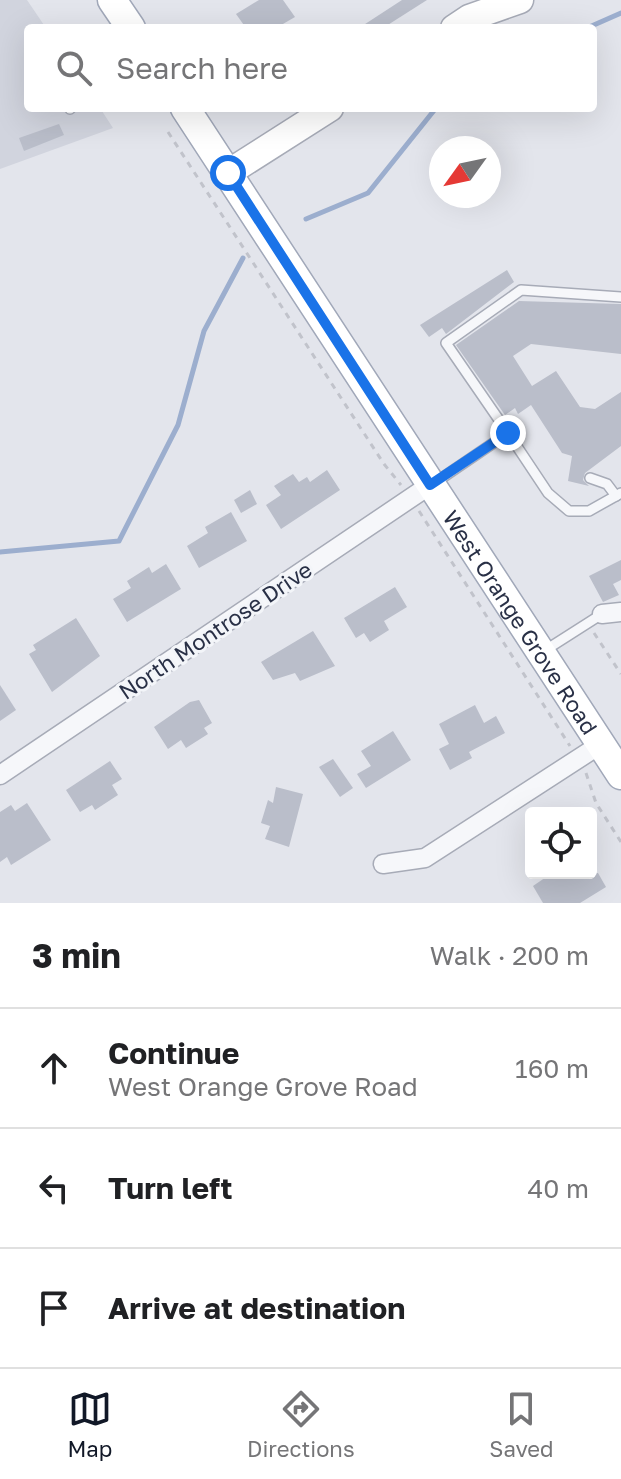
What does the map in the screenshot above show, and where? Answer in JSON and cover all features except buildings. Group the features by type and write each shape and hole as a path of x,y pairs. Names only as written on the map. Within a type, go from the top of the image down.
{"main road":[{"path":"112,0 128,24"},
{"name":"West Orange Grove Road","path":"188,112 621,775"}],"street":[{"path":"460,24 520,0"},
{"path":"228,173 324,112"},
{"name":"North Montrose Drive","path":"0,775 430,485"},
{"path":"595,618 621,612"},
{"path":"383,864 425,858 601,744"}],"lane":[{"path":"590,478 607,484 619,494 589,511 569,511 548,493 446,343 521,290 621,297"},
{"path":"430,485 508,433"},
{"path":"540,654 595,618"}],"path":[{"path":"168,132 384,464 400,483"},
{"path":"425,521 567,740"},
{"path":"595,618 621,674"},
{"path":"588,778 596,803 621,842"}],"shaded area":[{"path":"0,0 27,0 43,24 24,24 24,112 103,112 113,128 0,169"}],"waterway":[{"path":"596,24 621,13"},
{"path":"306,219 368,193 433,112"},
{"path":"0,552 119,541 178,425 204,331 243,258"}],"route":[{"path":"228,173 430,485 508,433"}]}
